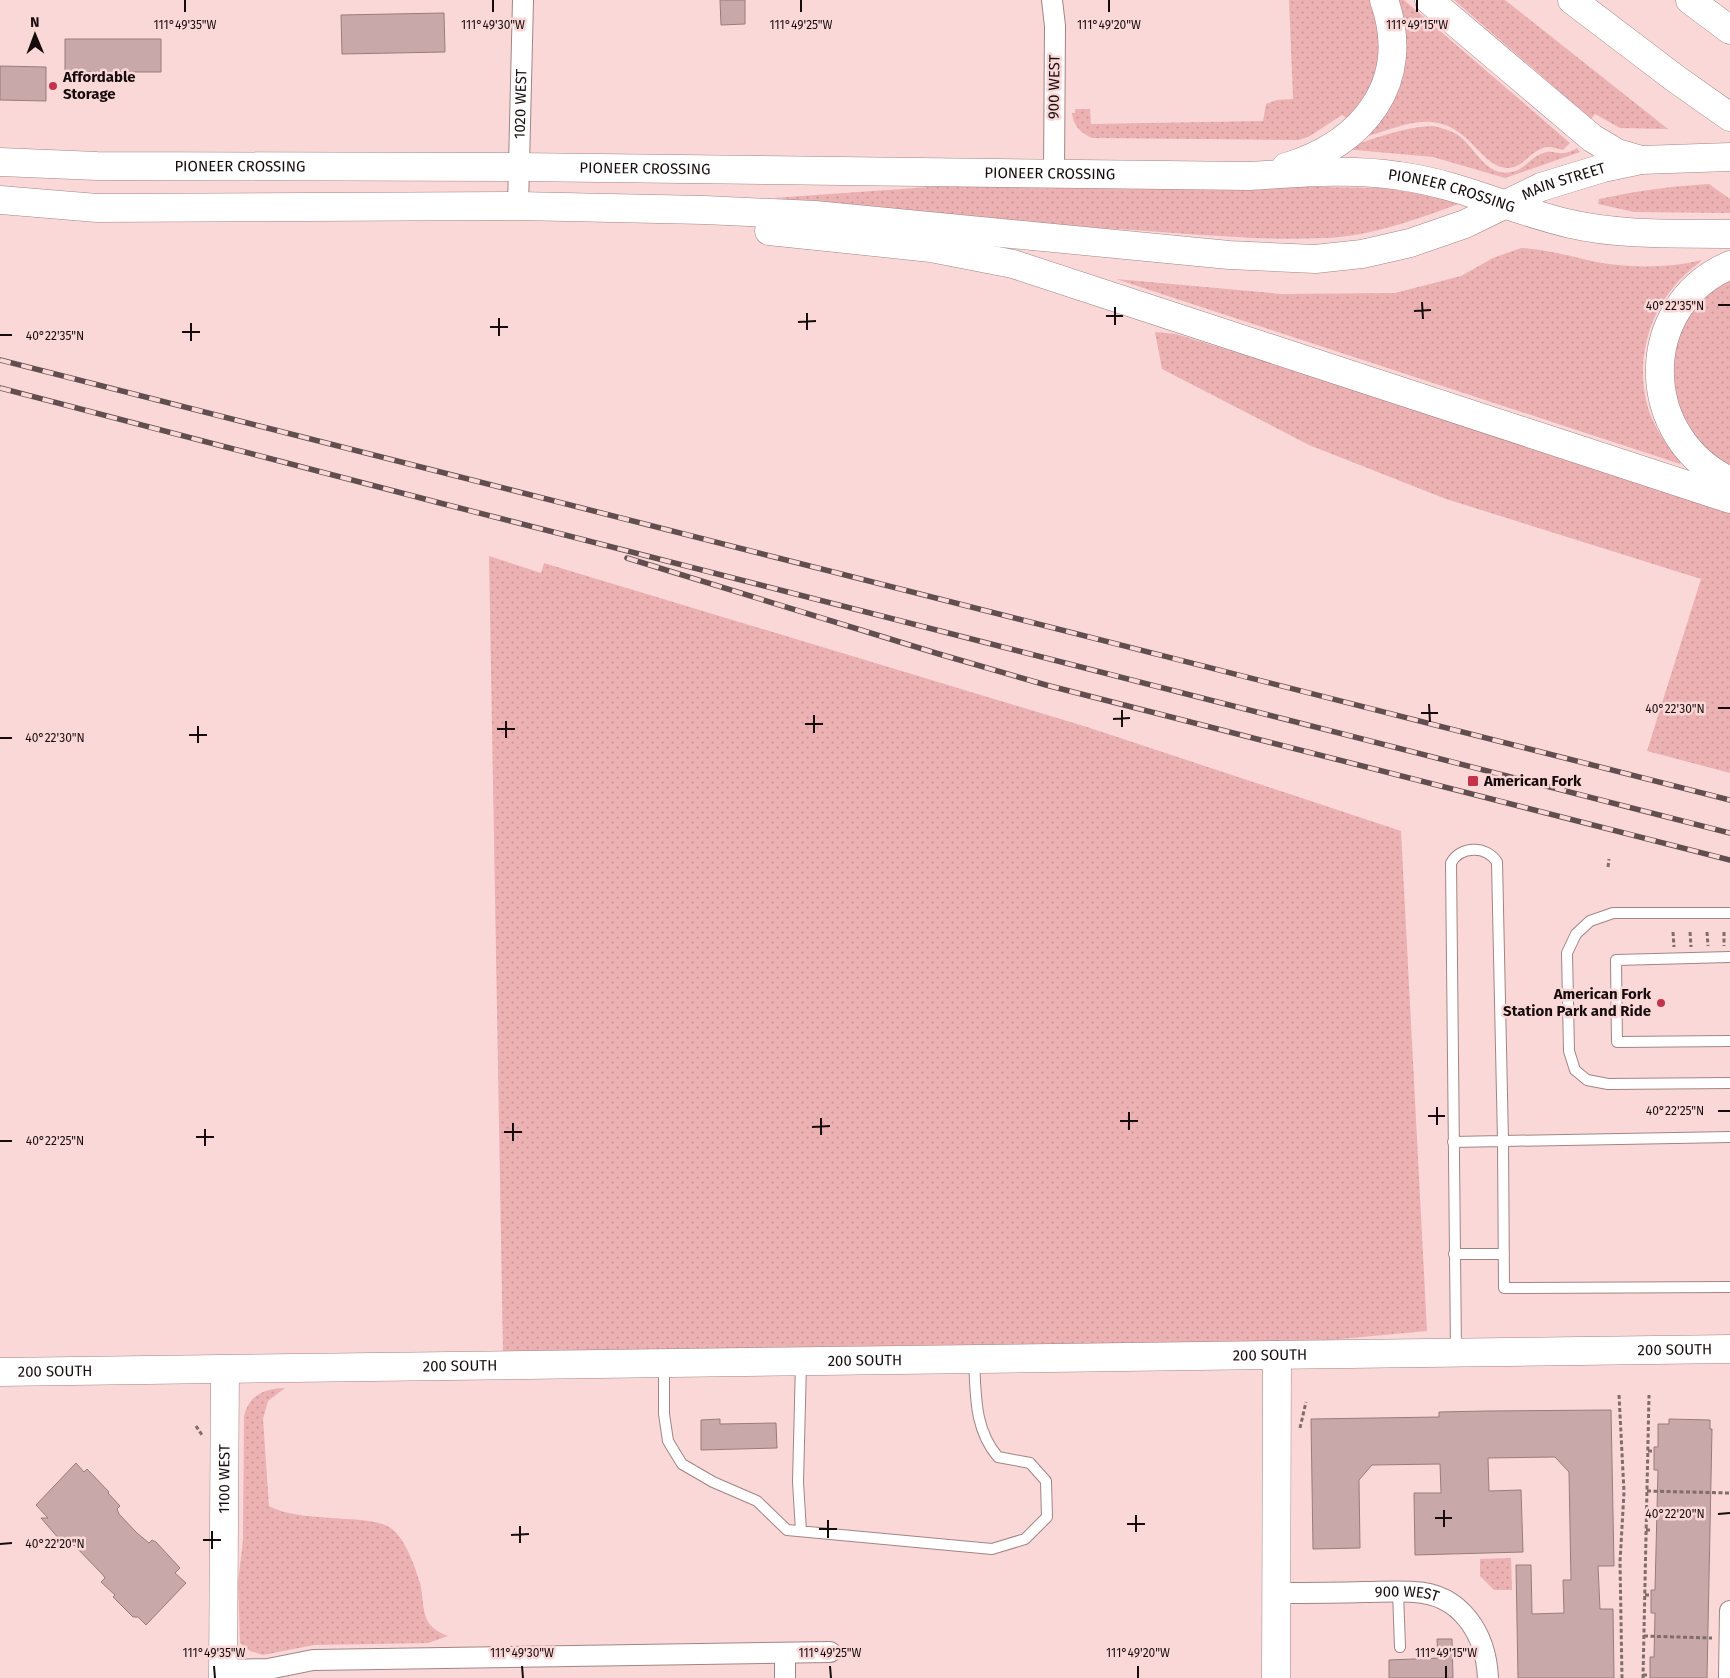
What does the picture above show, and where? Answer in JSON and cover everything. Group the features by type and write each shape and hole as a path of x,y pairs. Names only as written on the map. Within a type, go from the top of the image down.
{"main road":[{"path":"1249,176 1290,166 1329,149 1356,130 1367,118 1384,88 1394,49 1393,32 1384,0"},
{"path":"1429,0 1592,138 1617,153 1641,160"},
{"path":"1572,0 1676,79 1730,117"},
{"path":"1690,0 1730,30"},
{"name":"MAIN STREET","path":"1506,203 1541,187 1580,174 1641,160 1730,157"},
{"name":"PIONEER CROSSING","path":"0,162 97,166 518,167 1249,176 1330,172 1390,174 1440,183 1506,203"},
{"name":"PIONEER CROSSING","path":"0,200 97,208 518,206 704,210 815,215 1165,250 1288,259 1346,257 1410,243 1465,224 1506,203"},
{"name":"MAIN STREET","path":"1506,203 1558,221 1602,230 1653,234 1730,234"},
{"path":"518,206 551,218 588,225 712,228 812,235 931,248 1013,264 1730,499"},
{"path":"1730,265 1708,277 1684,299 1667,330 1660,364 1661,392 1675,432 1703,465 1730,481"},
{"name":"200 SOUTH","path":"0,1372 664,1365 1730,1349"},
{"path":"1276,1678 1277,1355"},
{"name":"1100 WEST","path":"223,1674 225,1370"}],"street":[{"name":"1020 WEST","path":"518,206 523,0"},
{"name":"900 WEST","path":"1052,0 1055,26 1054,174"},
{"name":"900 WEST","path":"1275,1593 1398,1592 1428,1594 1454,1606 1473,1625 1485,1648 1488,1678"},
{"path":"1729,1678 1730,1611"},
{"path":"785,1652 785,1678"},
{"path":"223,1674 313,1660 830,1652"}],"lane":[{"path":"1456,1352 1451,863 1461,851 1470,849 1494,857 1497,869 1504,1288 1730,1287"},
{"path":"1730,912 1613,913 1590,921 1576,934 1567,953 1569,1051 1574,1070 1587,1080 1608,1084 1730,1083"},
{"path":"1730,957 1616,960 1617,1042 1730,1041"},
{"path":"1453,1142 1730,1137"},
{"path":"1454,1254 1504,1254"},
{"path":"664,1365 664,1414 668,1442 682,1464 713,1482 757,1500 787,1530 992,1549 1025,1539 1047,1517 1046,1481 1030,1463 998,1458 986,1444 977,1414 974,1359"},
{"path":"801,1362 798,1482 801,1531"},
{"path":"1398,1592 1400,1647"}],"path":[{"path":"1608,867 1609,859"},
{"path":"1619,1395 1624,1492 1620,1562 1622,1678"},
{"path":"1649,1395 1643,1677 1649,1675"},
{"path":"196,1426 202,1435"},
{"path":"1648,1451 1654,1451"},
{"path":"1647,1491 1730,1493"},
{"path":"1646,1530 1652,1530"},
{"path":"1645,1595 1651,1595"},
{"path":"1644,1636 1717,1638"}],"shaded area":[{"path":"1289,0 1373,0 1381,46 1378,66 1375,76 1360,103 1348,119 1342,115 1310,136 1299,140 1092,138 1084,134 1076,125 1072,113 1075,113 1075,109 1090,109 1091,124 1263,121 1266,104 1277,100 1293,99"},
{"path":"1394,0 1404,0 1570,143 1563,150 1550,147 1542,148 1519,165 1508,168 1490,161 1456,130 1445,125 1431,122 1414,123 1364,137"},
{"path":"1454,0 1505,0 1668,129 1620,128 1595,114 1591,119"},
{"path":"1433,126 1449,130 1458,135 1488,166 1503,173 1517,171 1537,156 1546,152 1565,153 1577,148 1580,152 1505,178 1433,157 1344,149 1399,131"},
{"path":"1000,182 1381,188 1438,196 1461,203 1412,221 1360,234 1343,237 1278,239 1043,224 774,198"},
{"path":"1709,184 1730,199 1730,213 1634,212 1598,204 1599,199 1668,188"},
{"path":"1521,248 1627,266 1665,266 1702,260 1679,281 1662,303 1648,335 1643,370 1647,405 1653,421 1665,442 1681,462 1680,464 1116,279 1282,294 1395,293 1461,276 1493,258"},
{"path":"1730,274 1730,471 1694,449 1662,372 1705,283"},
{"path":"1155,332 1176,334 1292,370 1730,513 1730,773 1647,751 1701,579 1446,499 1309,445 1162,369"},
{"path":"489,556 541,573 544,563 1087,727 1401,831 1427,1331 1243,1348 503,1352"},
{"path":"285,1388 268,1401 263,1419 269,1506 299,1515 370,1521 383,1524 392,1529 402,1540 413,1562 420,1583 427,1620 436,1630 448,1636 428,1643 314,1645 263,1655 250,1651 240,1643 238,1583 243,1540 244,1416 250,1402 259,1394 264,1391"},
{"path":"1511,1558 1512,1590 1494,1590 1480,1576 1480,1559"}],"building":[{"path":"720,0 745,0 745,24 721,25"},
{"path":"444,13 445,52 342,54 341,15"},
{"path":"65,39 161,39 161,72 65,72"},
{"path":"0,66 46,67 46,101 0,100"},
{"path":"1611,1410 1614,1566 1598,1566 1600,1609 1613,1609 1614,1678 1518,1678 1516,1565 1531,1565 1532,1614 1564,1613 1563,1580 1571,1580 1569,1472 1555,1457 1488,1458 1489,1491 1521,1490 1523,1552 1415,1555 1414,1493 1441,1493 1440,1464 1372,1465 1359,1480 1360,1548 1313,1549 1311,1419 1439,1417 1439,1412"},
{"path":"720,1419 720,1424 776,1423 777,1448 701,1450 701,1420"},
{"path":"1669,1419 1710,1420 1710,1429 1712,1429 1707,1678 1650,1678 1650,1657 1654,1657 1655,1613 1651,1613 1651,1590 1655,1590 1658,1470 1654,1470 1654,1447 1658,1447 1658,1424 1669,1424"},
{"path":"76,1463 84,1472 87,1469 109,1492 120,1506 117,1509 119,1514 137,1533 149,1543 152,1540 156,1542 180,1568 175,1573 186,1583 146,1625 138,1617 133,1617 113,1597 115,1595 101,1582 105,1578 103,1575 74,1545 70,1549 66,1547 41,1518 48,1518 36,1505"},
{"path":"1437,1639 1452,1639 1453,1678 1389,1678 1389,1660 1438,1658"}],"railway":[{"path":"0,360 1730,800"},
{"path":"0,388 440,503 1730,833"},
{"path":"627,558 1046,685 1730,860"}],"place":[{"name":"Affordable Storage","path":"53,86"},
{"name":"American Fork","path":"1473,781"},
{"name":"American Fork Station Park and Ride","path":"1661,1003"}]}
